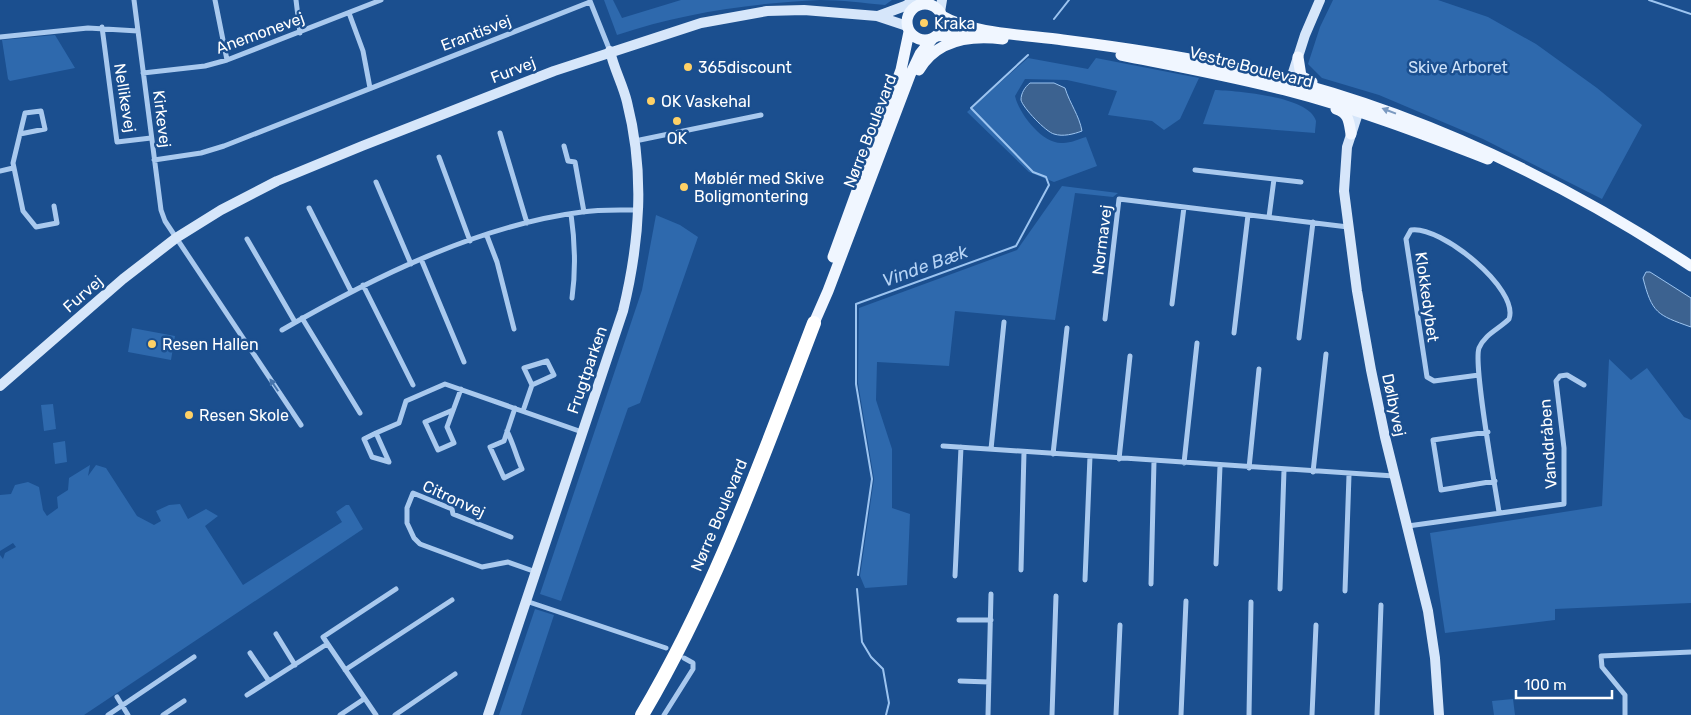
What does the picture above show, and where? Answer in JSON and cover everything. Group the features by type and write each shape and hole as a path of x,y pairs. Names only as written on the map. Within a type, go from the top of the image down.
{"highway":[{"name":"Nørre Boulevard","path":"642,715 705,593 749,493 814,323"}],"main road":[{"path":"916,4 932,6 941,14 943,27 935,38 922,41 908,29 908,14 916,4"},
{"name":"Vestre Boulevard","path":"941,14 968,27 1171,55 1289,86 1434,128 1516,164 1590,203 1691,266"},
{"name":"Nørre Boulevard","path":"814,323 846,219 901,70 908,29"},
{"name":"Vestre Boulevard","path":"935,38 976,31 1094,50 1266,86 1289,86 1351,98 1361,106"},
{"path":"884,145 893,130 922,64 936,51 950,42 971,37 1030,40"},
{"name":"Nørre Boulevard","path":"814,323 915,64 935,38"},
{"path":"1298,57 1301,76 1305,80 1338,91 1351,98"},
{"path":"1266,86 1275,91 1343,111 1348,117 1351,134"}],"street":[{"name":"Kirkevej","path":"134,0 161,210 176,238"},
{"path":"215,0 226,60"},
{"path":"296,0 300,32"},
{"name":"Anemonevej","path":"143,73 205,66 226,60 381,0"},
{"path":"941,14 942,0"},
{"path":"1289,86 1320,0"},
{"path":"590,1 610,51"},
{"name":"Erantisvej","path":"154,160 201,153 224,146 590,1"},
{"name":"Furvej","path":"880,16 916,4"},
{"name":"Furvej","path":"0,386 123,279 176,238 221,210 277,181 554,71 610,51 701,23 767,11 804,10 880,16 908,29"},
{"path":"349,13 363,51 370,88"},
{"path":"0,37 102,28 138,31"},
{"name":"Nellikevej","path":"102,28 117,142 152,138"},
{"name":"Frugtparken","path":"488,715 623,311 637,246 639,176 635,141 624,88 610,51"},
{"name":"Dølbyvej","path":"1361,106 1351,134 1345,163 1344,191 1371,370 1428,611 1435,658 1439,715"},
{"path":"20,134 45,129 41,111 25,113 20,134 13,168 22,211 36,227 57,223 54,206"},
{"path":"635,141 761,115"},
{"path":"500,133 527,223"},
{"path":"564,146 568,161 574,162 584,212"},
{"path":"439,156 470,241"},
{"path":"0,170 13,168"},
{"path":"1195,170 1301,182"},
{"path":"1269,217 1274,179"},
{"path":"376,182 411,264"},
{"name":"Normavej","path":"1105,319 1119,199 1349,227"},
{"path":"1172,304 1184,207"},
{"path":"309,208 351,291"},
{"path":"282,330 363,285 470,241 527,223 571,214 639,210"},
{"path":"571,214 575,260 572,298"},
{"path":"1234,333 1248,215"},
{"path":"1299,338 1313,222"},
{"name":"Klokkedybet","path":"1479,375 1434,382 1427,377 1406,238 1411,230 1423,230 1440,237 1472,258 1501,292 1510,310 1509,319 1488,335 1480,346 1477,359 1499,512"},
{"path":"486,236 497,262 514,329"},
{"path":"176,238 301,425"},
{"path":"246,239 296,322"},
{"path":"421,260 464,362"},
{"path":"363,285 413,385"},
{"path":"302,318 360,413"},
{"path":"991,449 1004,322"},
{"path":"1053,454 1067,328"},
{"path":"1184,463 1197,343"},
{"path":"1314,472 1326,354"},
{"path":"1120,459 1130,356"},
{"path":"523,411 532,385 524,368 547,361 554,375 532,385"},
{"path":"1249,468 1259,369"},
{"name":"Furvej","path":"0,380 12,375"},
{"name":"Vanddråben","path":"1499,512 1564,504 1564,448 1556,381 1560,376 1567,375 1584,384"},
{"path":"376,433 389,462 372,457 364,439 376,433 398,423 406,401 439,385 449,385 582,432"},
{"path":"453,410 425,422 438,450 454,443 447,427 461,389"},
{"path":"507,431 517,451 516,458 522,469 504,478 490,447 504,441 507,431 515,408"},
{"path":"1488,432 1433,440 1441,490 1495,481"},
{"path":"943,446 1349,475 1395,476"},
{"path":"955,576 961,447"},
{"path":"1021,570 1024,452"},
{"path":"1085,580 1090,456"},
{"path":"1151,584 1154,461"},
{"path":"1216,564 1220,466"},
{"path":"1280,589 1284,470"},
{"path":"1345,591 1349,475"},
{"name":"Citronvej","path":"511,537 453,514 452,509 413,493 407,508 409,530 414,538 426,548 482,567 508,562 536,572"},
{"path":"1408,526 1499,512"},
{"path":"376,715 323,637 396,589"},
{"path":"988,715 991,594"},
{"path":"1052,715 1056,596"},
{"path":"345,670 452,600"},
{"path":"526,600 666,648"},
{"path":"1181,715 1186,601"},
{"path":"1249,715 1251,602"},
{"path":"1378,715 1381,605"},
{"path":"959,620 991,620"},
{"path":"1312,715 1316,624"},
{"path":"1116,715 1120,625"},
{"path":"276,634 295,665"},
{"path":"247,695 328,644"},
{"path":"1625,715 1624,695 1602,667 1601,656 1691,652"},
{"path":"250,653 269,681"},
{"path":"108,715 194,657"},
{"path":"664,715 693,669 693,663 684,658"},
{"path":"396,715 455,674"},
{"path":"960,681 989,682"},
{"path":"117,697 128,715"},
{"path":"340,715 364,699"},
{"path":"163,715 184,701"}],"green space":[{"path":"604,0 613,0 622,18 681,0 820,0 717,10 641,27 617,35"},
{"path":"820,0 892,0 885,5"},
{"name":"Skive Arboret","path":"1333,0 1438,0 1488,17 1536,44 1597,88 1642,125 1602,199 1483,139 1379,95 1322,78 1308,64 1320,27"},
{"path":"55,35 75,68 10,81 8,79 2,40"},
{"path":"1028,58 1088,69 1096,58 1199,78 1180,119 1164,130 1152,121 1108,115 1117,91 1067,80 1025,79 1015,96 1021,111 1033,127 1040,134 1055,142 1063,143 1086,137 1097,166 1054,182 1029,172 967,112"},
{"path":"1215,90 1271,96 1287,100 1311,113 1316,121 1315,133 1203,124"},
{"path":"1062,186 1118,193 1113,197 1075,193 1055,320 955,311 949,366 877,362 876,400 892,449 892,508 910,514 907,585 865,588 860,576 874,479 858,383 859,308 1017,250"},
{"path":"656,215 680,225 698,237 640,403 628,408 561,601 540,594 642,290"},
{"name":"Resen Hallen","path":"132,328 175,336 171,360 128,352"},
{"path":"1609,359 1631,380 1647,368 1684,417 1691,420 1691,603 1555,609 1555,620 1445,633 1430,533 1602,506"},
{"path":"53,404 56,429 44,431 41,405"},
{"path":"65,441 67,462 55,464 53,443"},
{"path":"90,465 88,476 96,465 106,468 137,516 154,525 161,521 156,511 169,505 180,504 188,519 206,509 218,516 205,526 243,585 342,522 336,512 346,505 349,505 363,529 84,715 0,715 0,555 3,559 5,553 16,547 13,543 0,551 0,495 11,494 15,485 28,482 39,487 43,510 47,516 58,508 57,497 68,490 69,478"},
{"path":"535,609 554,615 521,715 499,715"},
{"path":"1513,699 1515,715 1494,715 1492,701"}],"shaded area":[{"path":"1030,83 1054,83 1065,88 1082,131 1068,135 1057,135 1050,132 1030,114 1021,100 1026,86"},
{"path":"1646,272 1650,272 1691,298 1691,327 1670,319 1653,306 1643,278"}],"waterway":[{"path":"1054,19 1069,0"},
{"path":"1649,0 1691,14"},
{"name":"Vinde Bæk","path":"858,575 872,479 856,384 856,304 1016,246 1049,185 1046,177 1033,172 971,108 1028,55"},
{"name":"Vinde Bæk","path":"857,589 862,642 871,657 883,669 889,703 886,715"}],"place":[{"name":"Kraka","path":"924,23"},
{"name":"365discount","path":"688,67"},
{"name":"OK Vaskehal","path":"651,101"},
{"name":"OK","path":"677,121"},
{"name":"Møblér med Skive Boligmontering","path":"684,187"},
{"name":"Resen Hallen","path":"152,344"},
{"name":"Resen Skole","path":"189,415"}]}
